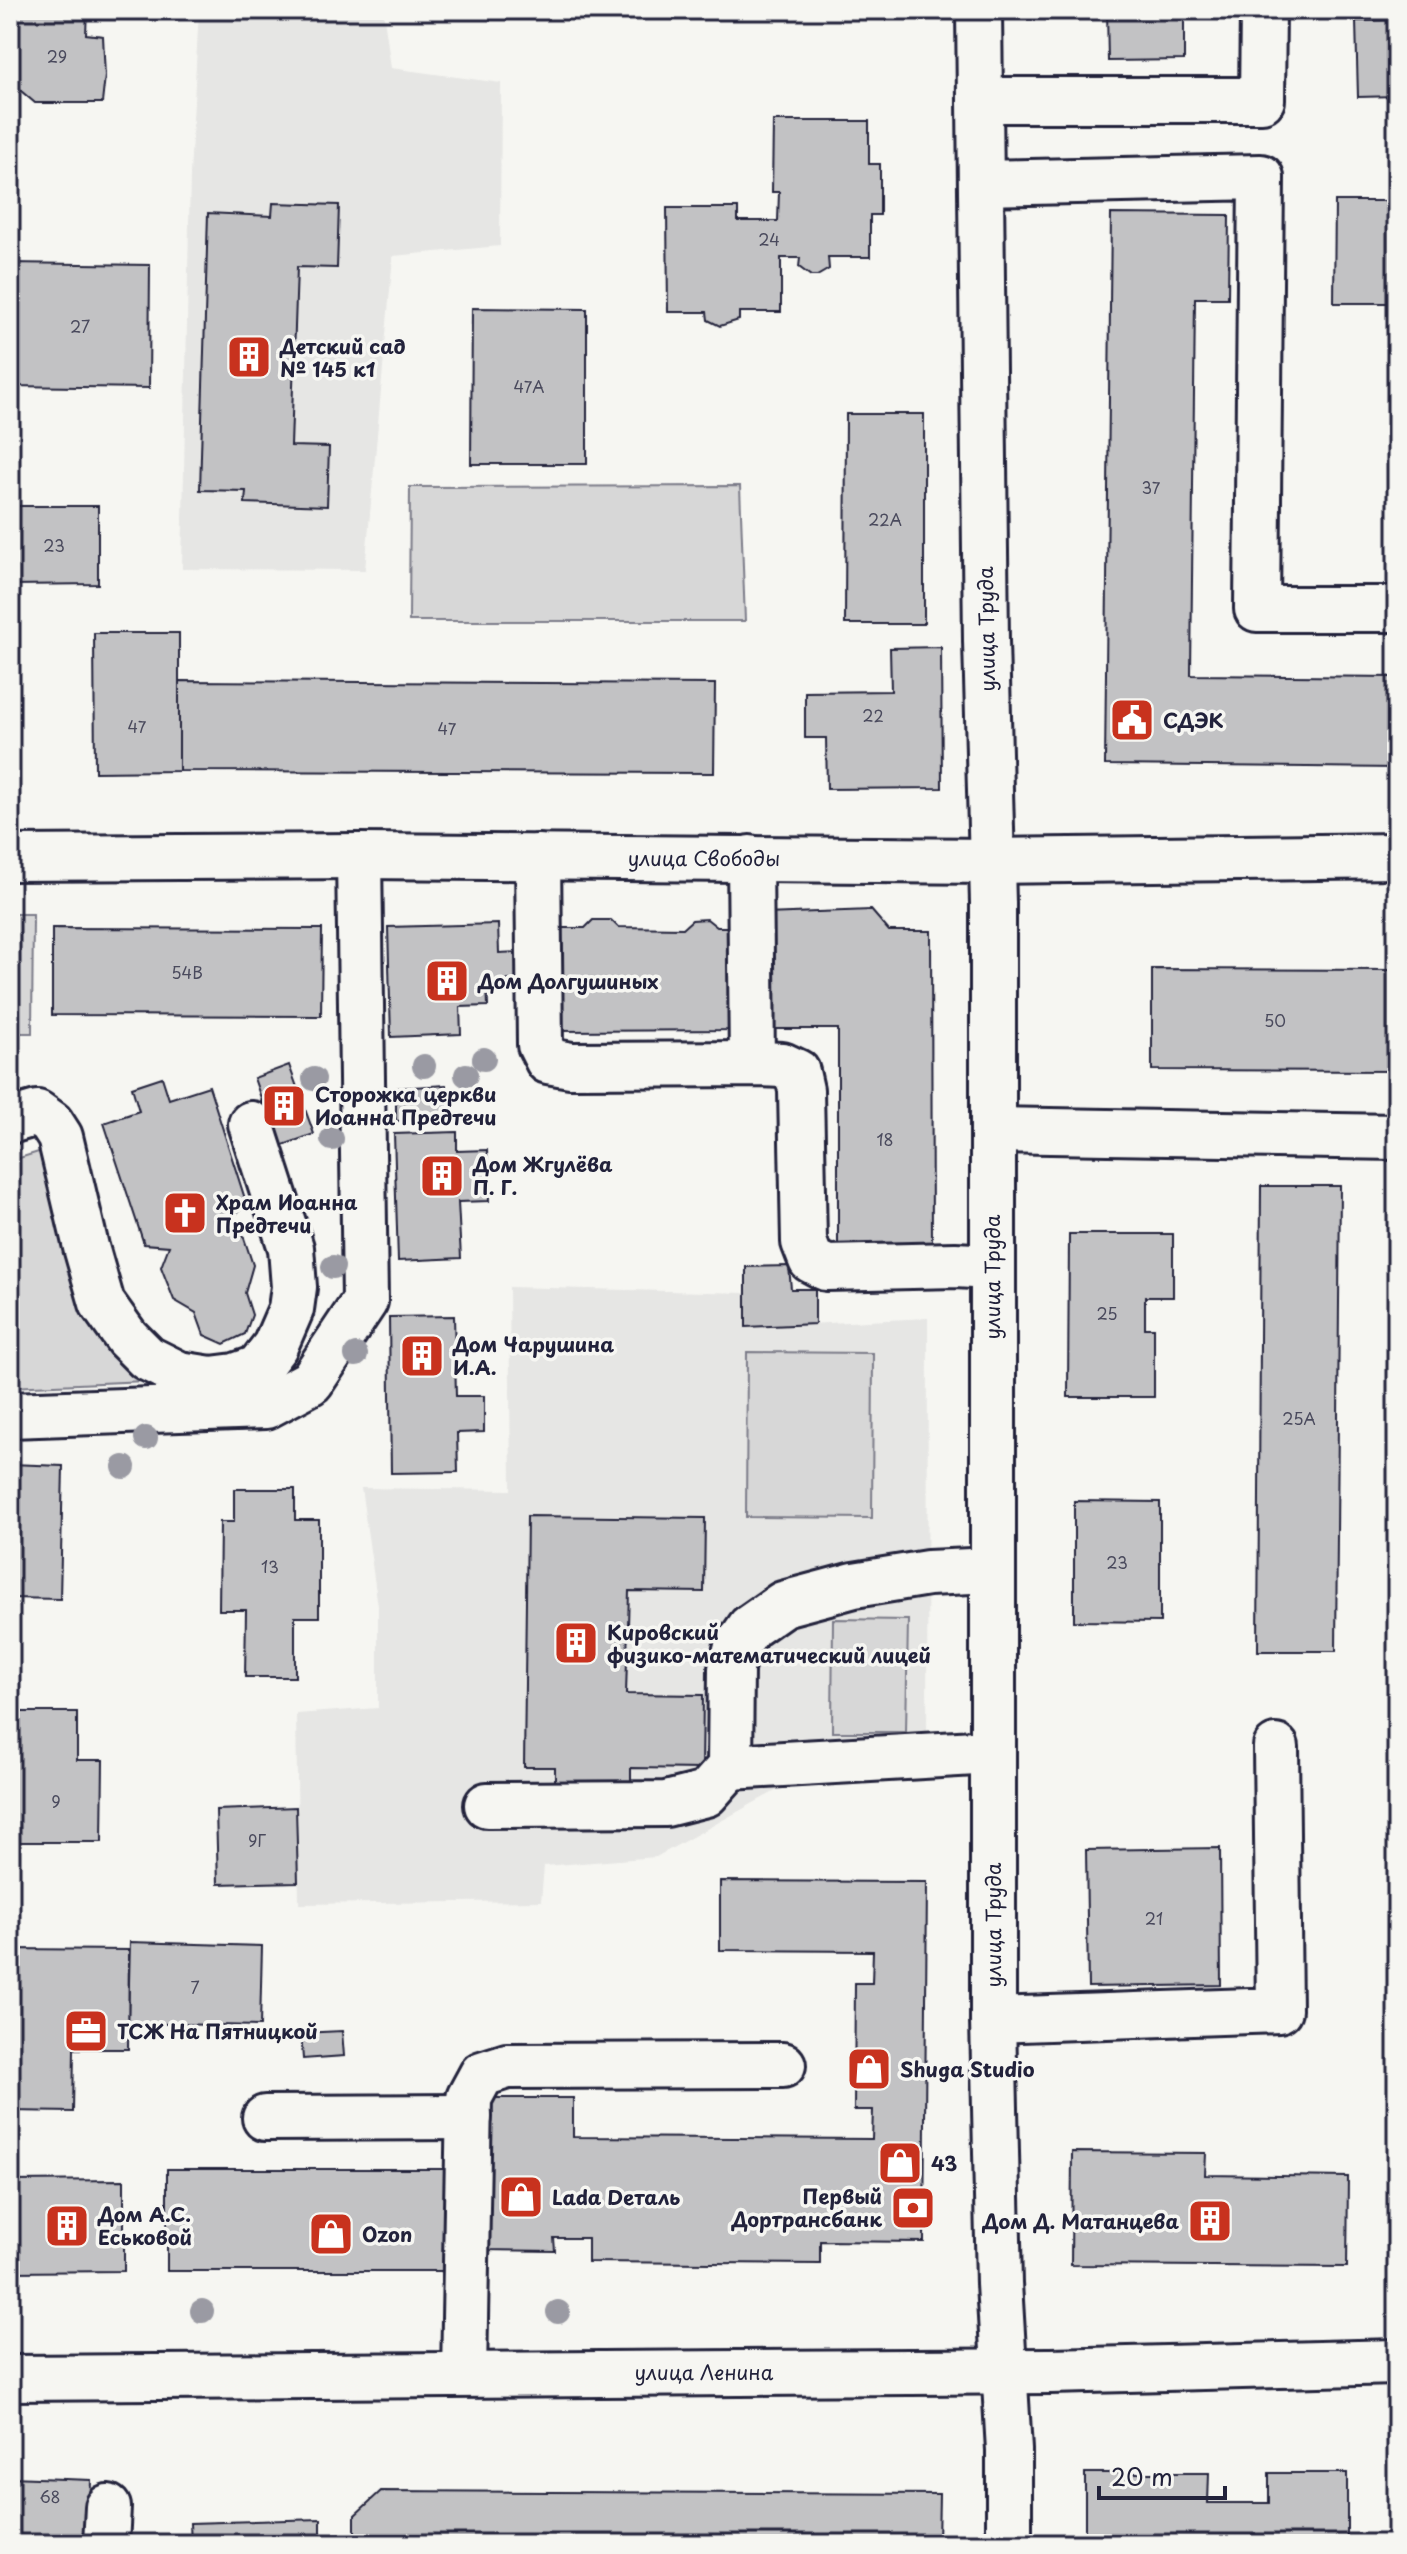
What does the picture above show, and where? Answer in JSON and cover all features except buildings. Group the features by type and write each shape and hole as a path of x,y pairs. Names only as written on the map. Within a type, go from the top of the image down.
{"street":[{"name":"улица Труда","path":"979,10 986,656 989,819 993,861 993,2020 999,2284 1009,2450 1009,2544"},
{"path":"980,100 1262,100 1263,10"},
{"path":"981,183 1261,177 1257,609 1397,609"},
{"path":"10,1415 266,1406 311,1382 365,1301 359,856"},
{"name":"улица Свободы","path":"10,858 359,856 993,861 1397,856"},
{"path":"538,857 540,1045 548,1061 571,1065 782,1065 797,1072 801,1090 804,1242 811,1260 826,1268 992,1267"},
{"path":"750,858 752,1064"},
{"path":"10,1121 37,1113 51,1123 60,1137 100,1298 127,1338 147,1358 179,1374 211,1379 235,1376 258,1368 275,1346 291,1309 294,1287 291,1248 251,1124"},
{"path":"993,1130 1397,1137"},
{"path":"294,1287 364,1285"},
{"path":"487,1805 666,1804 706,1794 730,1767 731,1669 737,1646 750,1627 783,1604 854,1585 928,1573 993,1570"},
{"path":"993,2020 1279,2010 1276,1747"},
{"path":"730,1767 993,1752"},
{"path":"464,2374 469,2098 482,2074 507,2066 783,2065"},
{"path":"265,2118 469,2117"},
{"name":"улица Ленина","path":"10,2378 1004,2371 1397,2362"}],"shaded area":[{"path":"199,10 383,10 391,68 501,83 500,246 393,256 365,570 182,569 190,174"},
{"path":"740,486 745,621 409,621 410,487"},
{"path":"10,914 33,914 32,1033 10,1033"},
{"path":"54,1147 92,1306 167,1380 10,1387 10,1161"},
{"path":"509,1287 746,1293 747,1327 928,1318 927,1773 799,1778 656,1857 544,1866 541,1901 299,1904 296,1714 378,1708 378,1606 361,1488 511,1490"},
{"path":"747,1352 873,1353 872,1518 746,1517"},
{"path":"833,1619 908,1620 906,1732 832,1732"}],"place":[{"name":"Детский сад № 145 к1","path":"249,357"},
{"name":"СДЭК","path":"1132,720"},
{"name":"Дом Долгушиных","path":"447,981"},
{"name":"Сторожка церкви Иоанна Предтечи","path":"284,1106"},
{"name":"Дом Жгулёва П. Г.","path":"442,1176"},
{"name":"Храм Иоанна Предтечи","path":"185,1213"},
{"name":"Дом Чарушина И.А.","path":"422,1356"},
{"name":"Кировский физико-математический лицей","path":"576,1643"},
{"name":"ТСЖ На Пятницкой","path":"86,2031"},
{"name":"Shuga Studio","path":"869,2069"},
{"name":"43","path":"900,2163"},
{"name":"Lada Dеталь","path":"521,2197"},
{"name":"Первый Дортрансбанк","path":"913,2208"},
{"name":"Дом Д. Матанцева","path":"1210,2221"},
{"name":"Дом А.С. Еськовой","path":"67,2226"},
{"name":"Ozon","path":"331,2234"}]}
